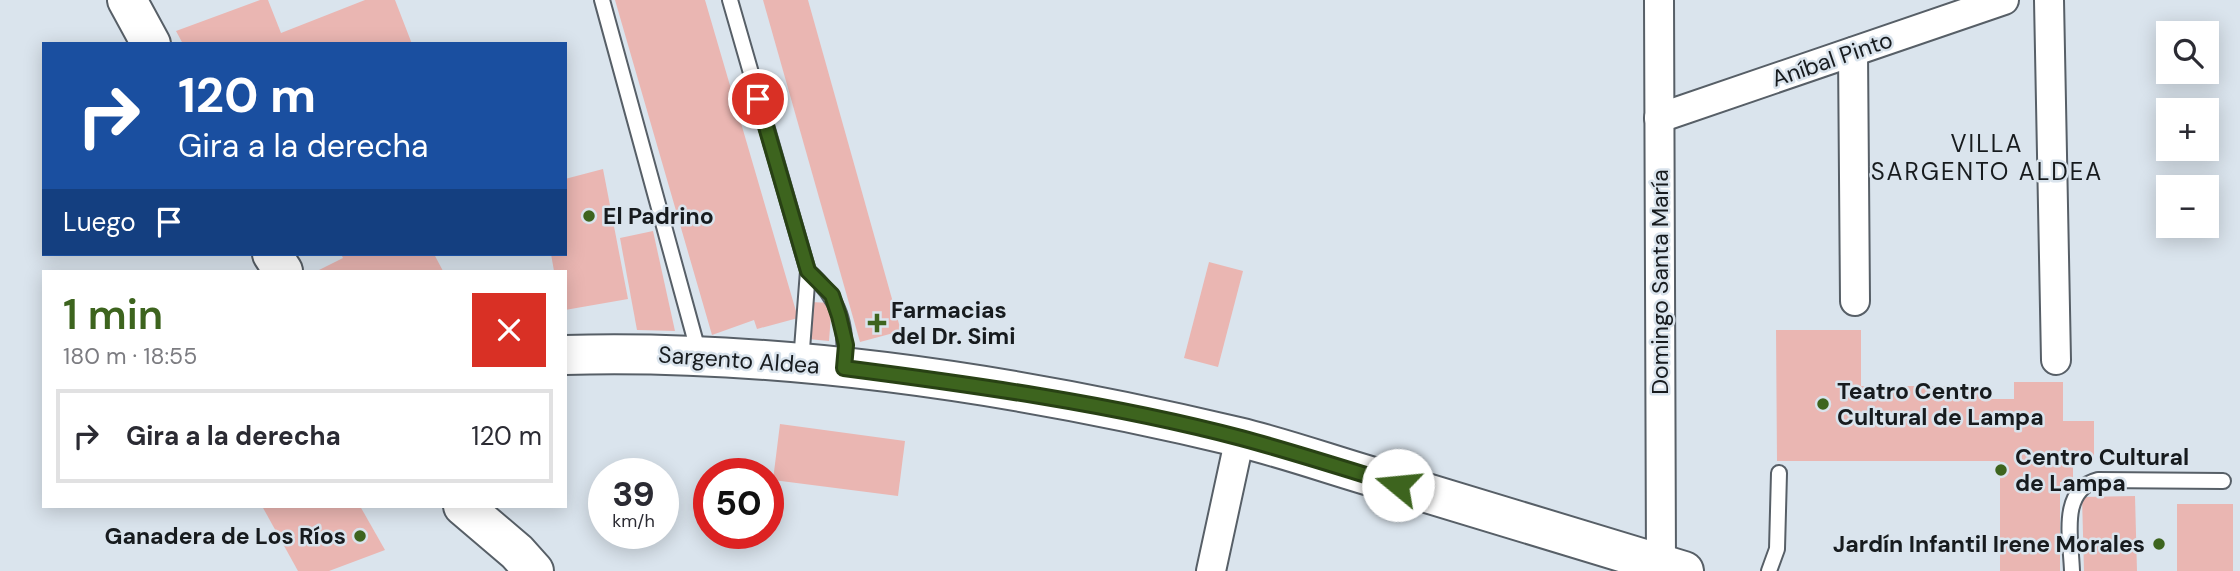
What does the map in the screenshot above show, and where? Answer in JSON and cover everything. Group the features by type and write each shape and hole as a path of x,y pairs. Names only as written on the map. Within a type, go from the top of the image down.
{"main road":[{"path":"127,0 150,42"},
{"name":"Sargento Aldea","path":"567,355 699,356 800,363 1029,394 1240,437 1673,568"},
{"path":"465,508 534,571"}],"street":[{"name":"Domingo Santa María","path":"1659,0 1659,118 1673,568"},
{"name":"Aníbal Pinto","path":"1659,118 2004,0"},
{"path":"2049,0 2056,360"},
{"path":"1853,52 1855,301"},
{"path":"1211,571 1240,437"}],"lane":[{"path":"602,0 699,356"},
{"path":"730,0 808,271 800,363"},
{"path":"808,271 832,295 845,337 844,368"},
{"path":"1769,571 1777,549 1779,473"},
{"path":"2072,571 2071,503 2083,486 2098,480 2223,481"}],"building":[{"path":"260,0 268,0 281,33 365,0 395,0 411,42 182,42 176,31"},
{"path":"615,0 705,0 798,318 757,329 754,320 712,335"},
{"path":"763,0 808,0 901,331 860,342"},
{"name":"El Padrino","path":"603,169 628,299 567,310 567,270 554,270 551,256 567,256 567,178"},
{"path":"653,231 675,331 637,330 620,238"},
{"path":"342,256 435,256 442,270 319,270 343,258"},
{"path":"1209,262 1243,271 1218,367 1184,358"},
{"path":"810,302 832,303 829,341 808,339"},
{"path":"1776,330 1861,330 1861,386 1979,386 1979,399 2014,399 2014,382 2063,382 2063,421 2094,421 2094,457 2073,457 2073,482 2060,482 2060,571 2000,571 2000,461 1777,461"},
{"path":"780,424 905,441 898,496 784,481 784,458 776,458"},
{"path":"2135,496 2137,571 2084,571 2082,497"},
{"path":"2177,504 2233,504 2233,571 2177,571"},
{"path":"263,508 361,508 385,550 329,571 298,571"}],"place":[{"name":"El Padrino","path":"589,216"},
{"name":"Farmacias del Dr. Simi","path":"877,323"},
{"name":"Teatro Centro Cultural de Lampa","path":"1823,404"},
{"name":"Centro Cultural de Lampa","path":"2001,470"},
{"name":"Ganadera de Los Ríos","path":"360,536"},
{"name":"Jardín Infantil Irene Morales","path":"2159,544"}],"district":[{"name":"VILLA SARGENTO ALDEA","path":"1987,158"}],"route":[{"path":"758,99 808,271 832,295 839,316 846,345 844,368 1029,394 1240,437 1398,485"}]}
